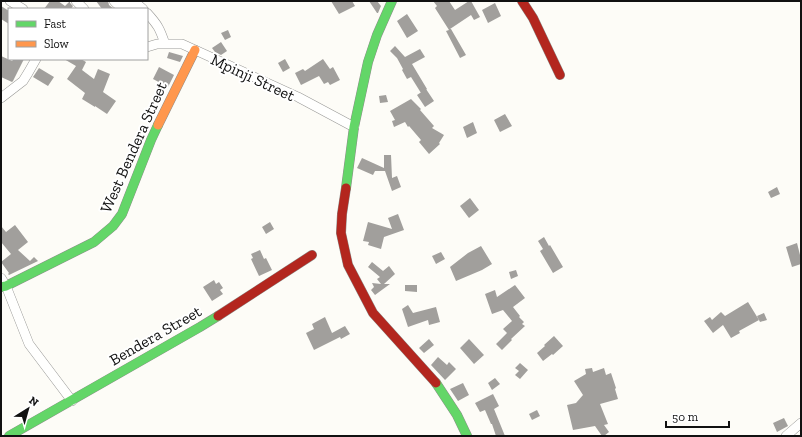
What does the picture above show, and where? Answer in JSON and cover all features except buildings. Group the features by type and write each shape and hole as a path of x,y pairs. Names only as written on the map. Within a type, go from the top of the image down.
{"street":[{"path":"10,1 20,8"},
{"path":"114,1 120,6 133,3 142,8"},
{"path":"392,1 377,35 368,62 354,127 342,214 341,233 348,265 373,313 439,386 457,415 467,436"},
{"path":"522,1 534,18 560,76"},
{"path":"148,14 160,29 165,44"},
{"name":"Mpinji Street","path":"148,47 157,44 182,44 298,97 354,127"},
{"name":"West Bendera Street","path":"3,286 94,242 104,235 116,223 122,214 151,140 195,50"},
{"path":"1,98 23,81 35,60"},
{"name":"Bendera Street","path":"9,436 200,327 312,255"},
{"path":"1,278 3,286 29,344 72,401"},
{"path":"786,436 801,423"}],"traffic: fast":[{"path":"346,188 354,127 368,62 377,35 392,1"},
{"path":"1,287 6,286 94,242 113,226 122,214 158,125"},
{"path":"9,436 218,316"},
{"path":"436,383 457,415 467,436"}],"traffic: slow":[{"path":"158,125 195,50"}],"traffic: jam":[{"path":"522,1 533,18 560,75"},
{"path":"346,188 341,233 348,265 373,313 436,383"},
{"path":"218,316 312,255"}]}
